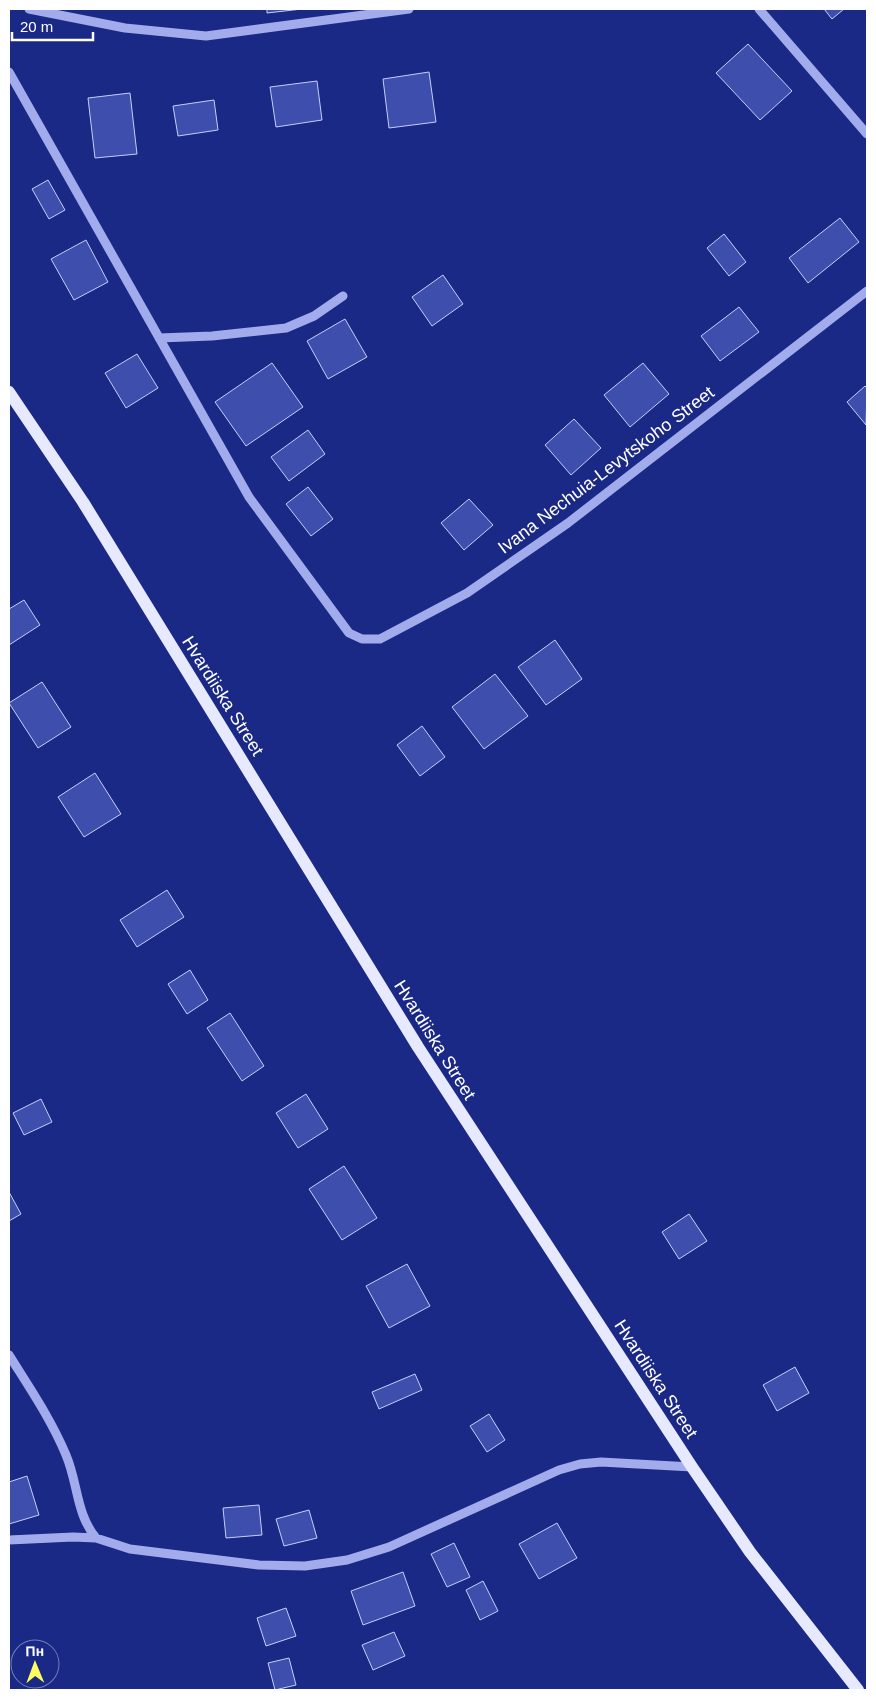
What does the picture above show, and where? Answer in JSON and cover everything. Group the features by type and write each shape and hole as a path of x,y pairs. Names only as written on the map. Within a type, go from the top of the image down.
{"main road":[{"name":"Hvardiiska Street","path":"9,392 83,502 418,1047 692,1467 750,1552 858,1690"}],"street":[{"path":"29,9 125,28 206,36 409,9"},
{"path":"759,9 867,134"},
{"path":"9,72 159,338 212,336 286,328 314,316 343,296"},
{"name":"Ivana Nechuia-Levytskoho Street","path":"159,338 249,496 349,633 362,639 380,639 467,592 568,523 867,291"},
{"path":"9,1355 48,1416 67,1457 79,1504 88,1528 96,1538"},
{"path":"9,1540 73,1537 96,1538 130,1549 258,1565 306,1566 347,1560 389,1547 559,1470 580,1464 601,1462 692,1467"}],"building":[{"path":"267,9 302,9 267,13"},
{"path":"824,9 844,9 832,19"},
{"path":"748,44 792,91 760,120 716,73"},
{"path":"429,72 436,122 389,128 383,79"},
{"path":"317,81 322,120 276,127 270,87"},
{"path":"130,93 137,154 95,158 88,98"},
{"path":"214,100 218,130 178,136 173,106"},
{"path":"48,180 65,210 49,219 32,189"},
{"path":"840,218 859,242 808,283 789,258"},
{"path":"724,234 746,262 729,276 707,248"},
{"path":"86,240 108,282 74,300 51,259"},
{"path":"443,275 463,304 432,326 412,297"},
{"path":"739,307 759,332 720,361 701,336"},
{"path":"345,319 367,357 328,379 307,341"},
{"path":"137,354 158,388 126,408 105,373"},
{"path":"272,363 303,407 246,446 215,402"},
{"path":"643,363 669,394 630,427 604,395"},
{"path":"865,386 867,388 866,425 847,402"},
{"path":"574,419 601,448 571,475 545,445"},
{"path":"308,430 325,454 289,481 271,457"},
{"path":"308,487 333,519 311,536 286,504"},
{"path":"469,499 493,525 464,550 441,523"},
{"path":"24,600 40,625 9,645 9,609"},
{"path":"555,640 582,679 546,705 518,667"},
{"path":"495,674 528,716 484,749 452,707"},
{"path":"42,682 71,727 38,748 9,703"},
{"path":"422,726 445,757 420,776 397,745"},
{"path":"95,773 121,814 84,837 58,797"},
{"path":"167,890 184,917 137,947 120,920"},
{"path":"190,970 208,1000 187,1014 168,984"},
{"path":"230,1013 264,1066 242,1081 207,1028"},
{"path":"306,1094 328,1129 298,1148 276,1113"},
{"path":"41,1099 52,1122 24,1135 13,1113"},
{"path":"344,1166 377,1218 342,1240 309,1189"},
{"path":"9,1192 21,1214 9,1221"},
{"path":"689,1214 707,1241 679,1259 662,1232"},
{"path":"407,1264 430,1306 389,1328 366,1286"},
{"path":"795,1367 809,1393 777,1411 763,1385"},
{"path":"415,1374 422,1390 379,1409 372,1392"},
{"path":"489,1414 505,1440 487,1452 470,1426"},
{"path":"27,1476 39,1515 9,1524 9,1482"},
{"path":"259,1505 262,1535 226,1538 223,1508"},
{"path":"309,1510 317,1538 284,1546 276,1519"},
{"path":"557,1523 577,1558 539,1579 519,1544"},
{"path":"454,1543 470,1577 447,1587 431,1554"},
{"path":"403,1572 415,1606 363,1625 351,1591"},
{"path":"483,1581 498,1611 480,1620 466,1590"},
{"path":"286,1608 296,1636 266,1646 257,1618"},
{"path":"394,1632 405,1656 373,1670 362,1645"},
{"path":"289,1658 296,1685 275,1690 268,1663"}]}
